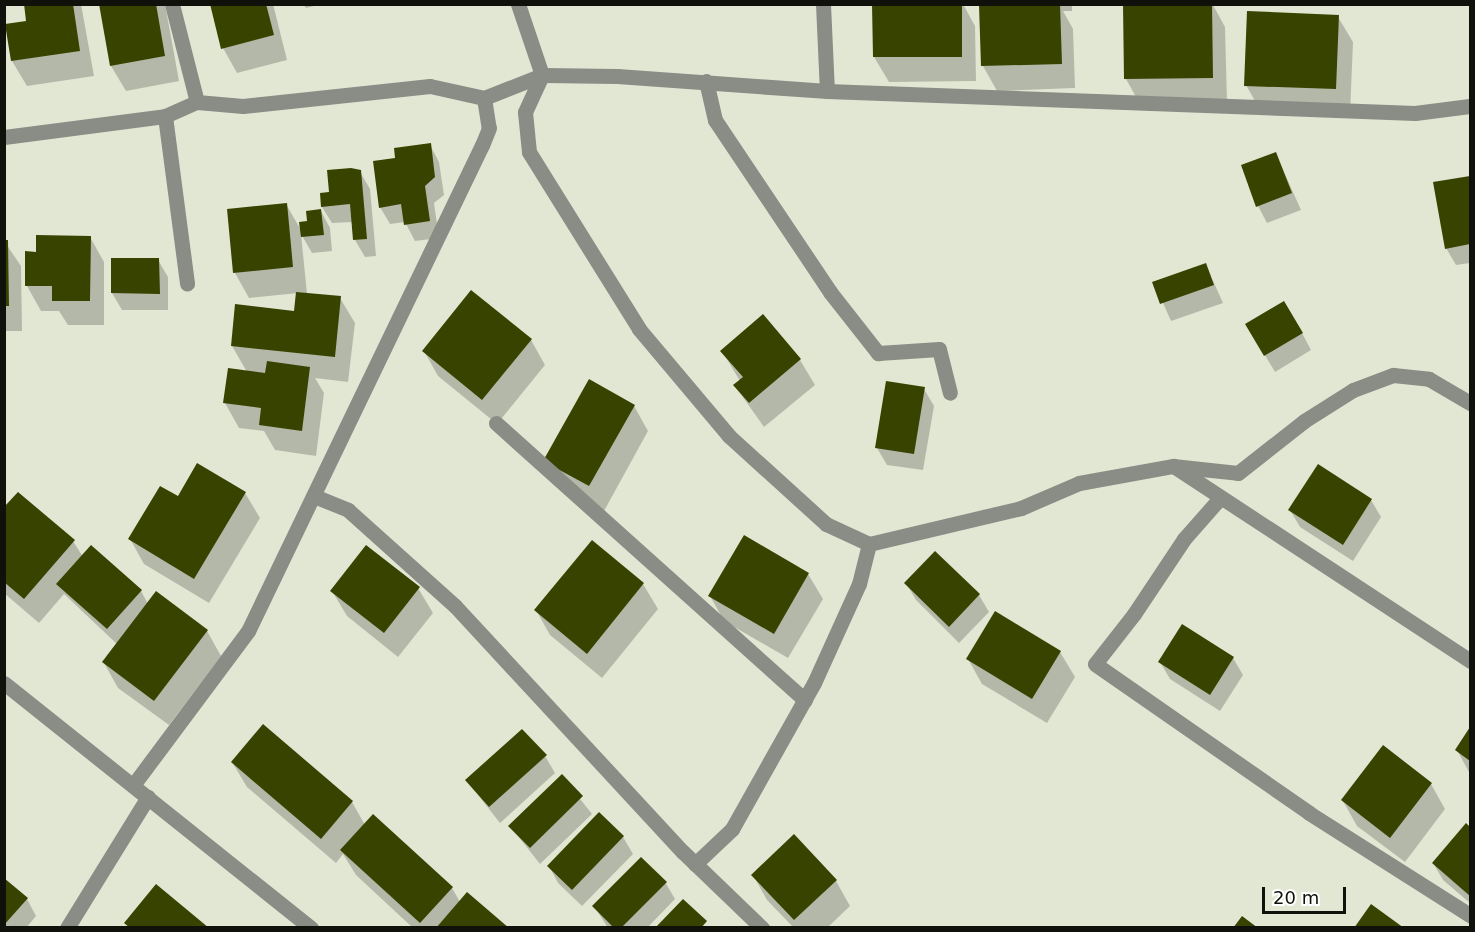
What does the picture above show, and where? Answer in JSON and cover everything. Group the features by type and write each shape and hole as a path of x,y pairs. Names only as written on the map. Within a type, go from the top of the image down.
{"street":[{"path":"172,4 197,102"},
{"path":"518,4 542,75 525,112 529,152 639,329 729,436 826,524 869,544 1021,508 1079,483 1173,466 1238,473 1323,408 1353,390 1393,375 1429,379 1470,403"},
{"path":"823,4 827,91"},
{"path":"4,137 165,116 197,102 243,106 430,86 484,98 542,75 706,81 827,91 1415,113 1470,106"},
{"path":"706,81 715,120 830,292 878,353 939,349 950,393"},
{"path":"134,784 248,631 482,145 489,128 484,98"},
{"path":"165,116 187,284"},
{"path":"496,423 804,700"},
{"path":"1173,466 1470,661"},
{"path":"314,496 348,510 455,606 695,864 762,927"},
{"path":"1221,498 1184,539 1134,614 1095,664 1309,813 1470,915"},
{"path":"695,864 732,829 804,700 859,584 869,544"},
{"path":"4,683 134,784 311,927"},
{"path":"67,927 148,797"}],"building":[{"path":"24,4 73,4 80,51 11,61 5,24 26,21"},
{"path":"99,4 156,4 165,56 110,66"},
{"path":"210,4 266,4 274,35 221,49"},
{"path":"872,4 962,4 962,57 873,57"},
{"path":"1060,4 1062,64 981,66 979,5"},
{"path":"1123,4 1212,4 1213,78 1124,79"},
{"path":"1247,11 1339,15 1336,89 1244,86"},
{"path":"431,143 435,177 425,186 430,221 404,225 401,204 379,208 373,161 395,158 394,148"},
{"path":"1276,152 1292,193 1256,207 1241,165"},
{"path":"351,168 361,170 367,239 353,240 350,204 321,207 320,193 329,192 327,170"},
{"path":"1470,176 1470,244 1445,249 1433,182"},
{"path":"287,203 293,267 233,273 227,209"},
{"path":"321,209 324,235 301,237 299,222 307,221 306,211"},
{"path":"36,235 91,236 90,301 52,301 52,286 25,286 25,251 36,252"},
{"path":"4,240 8,240 9,306 4,306"},
{"path":"111,258 159,258 160,294 111,293"},
{"path":"1206,263 1214,285 1160,304 1152,282"},
{"path":"471,290 532,339 482,400 422,351"},
{"path":"296,292 341,296 335,357 231,346 235,304 294,311"},
{"path":"1284,301 1303,333 1264,356 1245,324"},
{"path":"763,314 801,359 749,403 733,385 743,377 720,351"},
{"path":"267,361 310,367 302,431 259,425 261,408 223,403 228,368 265,373"},
{"path":"589,379 635,405 589,486 543,461"},
{"path":"886,381 925,387 914,454 875,448"},
{"path":"197,463 246,492 194,579 128,539 160,486 178,496"},
{"path":"1318,464 1372,499 1343,545 1288,510"},
{"path":"18,492 75,540 24,599 4,582 4,507"},
{"path":"744,535 809,573 774,634 708,596"},
{"path":"592,540 644,583 587,654 534,610"},
{"path":"91,545 142,590 107,629 56,584"},
{"path":"366,545 420,587 384,633 330,591"},
{"path":"935,551 980,594 949,627 904,583"},
{"path":"156,591 208,630 154,701 102,662"},
{"path":"995,611 1061,651 1032,699 966,659"},
{"path":"1182,624 1234,657 1210,695 1158,662"},
{"path":"263,724 353,801 321,839 231,762"},
{"path":"1470,727 1470,761 1455,750"},
{"path":"522,729 547,755 489,807 465,780"},
{"path":"1383,745 1432,783 1390,838 1341,800"},
{"path":"562,774 583,796 530,848 508,826"},
{"path":"599,812 624,836 572,890 547,866"},
{"path":"373,814 453,887 420,923 340,850"},
{"path":"1466,823 1470,827 1470,896 1432,863"},
{"path":"794,834 837,880 794,920 751,875"},
{"path":"641,857 667,882 621,928 614,928 592,906"},
{"path":"4,878 28,898 4,925"},
{"path":"156,884 209,928 130,928 124,923"},
{"path":"467,892 509,928 436,928"},
{"path":"683,899 707,921 701,928 655,928"},
{"path":"1371,904 1404,928 1354,928"},
{"path":"1242,916 1258,928 1233,928"}]}
